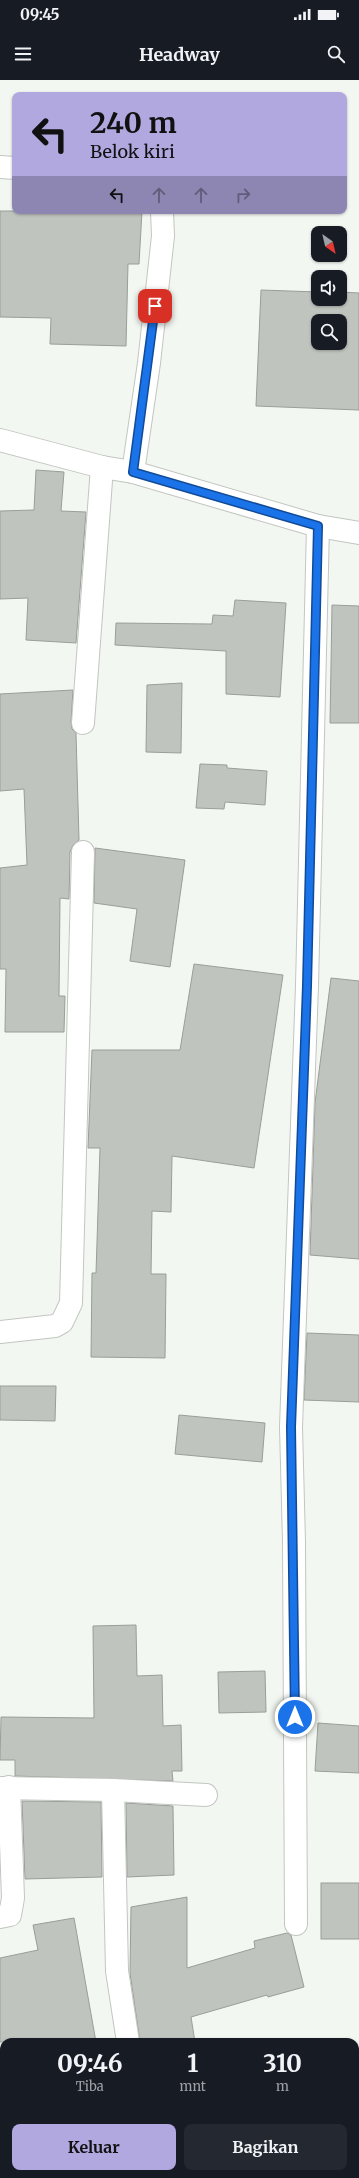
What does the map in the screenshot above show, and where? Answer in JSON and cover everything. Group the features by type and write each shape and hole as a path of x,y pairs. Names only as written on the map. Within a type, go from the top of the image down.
{"street":[{"path":"0,167 12,168"},
{"path":"133,472 149,363 162,236 162,214"},
{"path":"0,440 102,466 133,472 318,526 359,533"},
{"path":"83,723 102,466"},
{"path":"296,1924 294,1550 291,1427 307,986 318,526"},
{"path":"0,1332 55,1326 62,1322 72,1303 83,852"},
{"path":"0,1917 10,1915 13,1898 4,1788 113,1790 206,1795"},
{"path":"113,1790 118,1971 127,2038"}],"building":[{"path":"0,211 12,211 12,214 142,214 139,264 128,264 126,346 50,344 51,318 0,317"},
{"path":"261,290 311,292 311,306 347,306 347,292 359,293 359,410 256,406"},
{"path":"36,470 64,472 61,511 86,512 76,643 26,640 28,598 0,599 0,511 34,510"},
{"path":"235,600 286,603 280,697 226,694 226,651 115,645 116,623 212,624 213,615 233,616"},
{"path":"332,605 359,606 359,723 330,723"},
{"path":"182,683 181,753 146,752 147,685"},
{"path":"73,690 71,722 72,729 76,733 79,840 73,845 70,852 69,899 60,898 59,996 65,996 64,1032 5,1032 6,969 0,969 0,868 27,865 24,789 0,791 0,694"},
{"path":"200,764 227,765 227,768 267,771 265,805 225,802 224,809 196,808"},
{"path":"95,848 185,860 170,967 130,961 137,909 94,903"},
{"path":"194,964 283,975 254,1168 172,1156 171,1212 152,1211 151,1274 166,1274 165,1358 91,1357 92,1273 96,1273 100,1148 88,1148 92,1050 180,1050"},
{"path":"331,978 359,981 359,1259 310,1255 315,1103"},
{"path":"307,1333 359,1335 359,1402 304,1400"},
{"path":"0,1386 56,1386 55,1421 0,1420"},
{"path":"179,1415 265,1423 262,1462 175,1454"},
{"path":"136,1625 137,1676 162,1675 163,1726 181,1725 182,1771 172,1771 173,1781 15,1776 15,1760 0,1760 1,1717 94,1718 93,1626"},
{"path":"265,1671 266,1712 219,1713 218,1672"},
{"path":"318,1723 359,1726 359,1773 315,1771"},
{"path":"22,1801 101,1802 102,1877 25,1879"},
{"path":"126,1803 173,1806 174,1875 127,1877"},
{"path":"321,1883 359,1883 359,1939 321,1939"},
{"path":"187,1897 187,1968 255,1948 254,1941 287,1933 291,1935 304,1987 268,1997 267,1995 191,2017 194,2038 139,2038 130,1973 131,1907"},
{"path":"74,1918 95,2038 0,2038 0,1958 38,1950 33,1925"}],"route":[{"path":"155,306 149,363 133,472 318,526 307,986 291,1427 294,1542 295,1717"}]}
